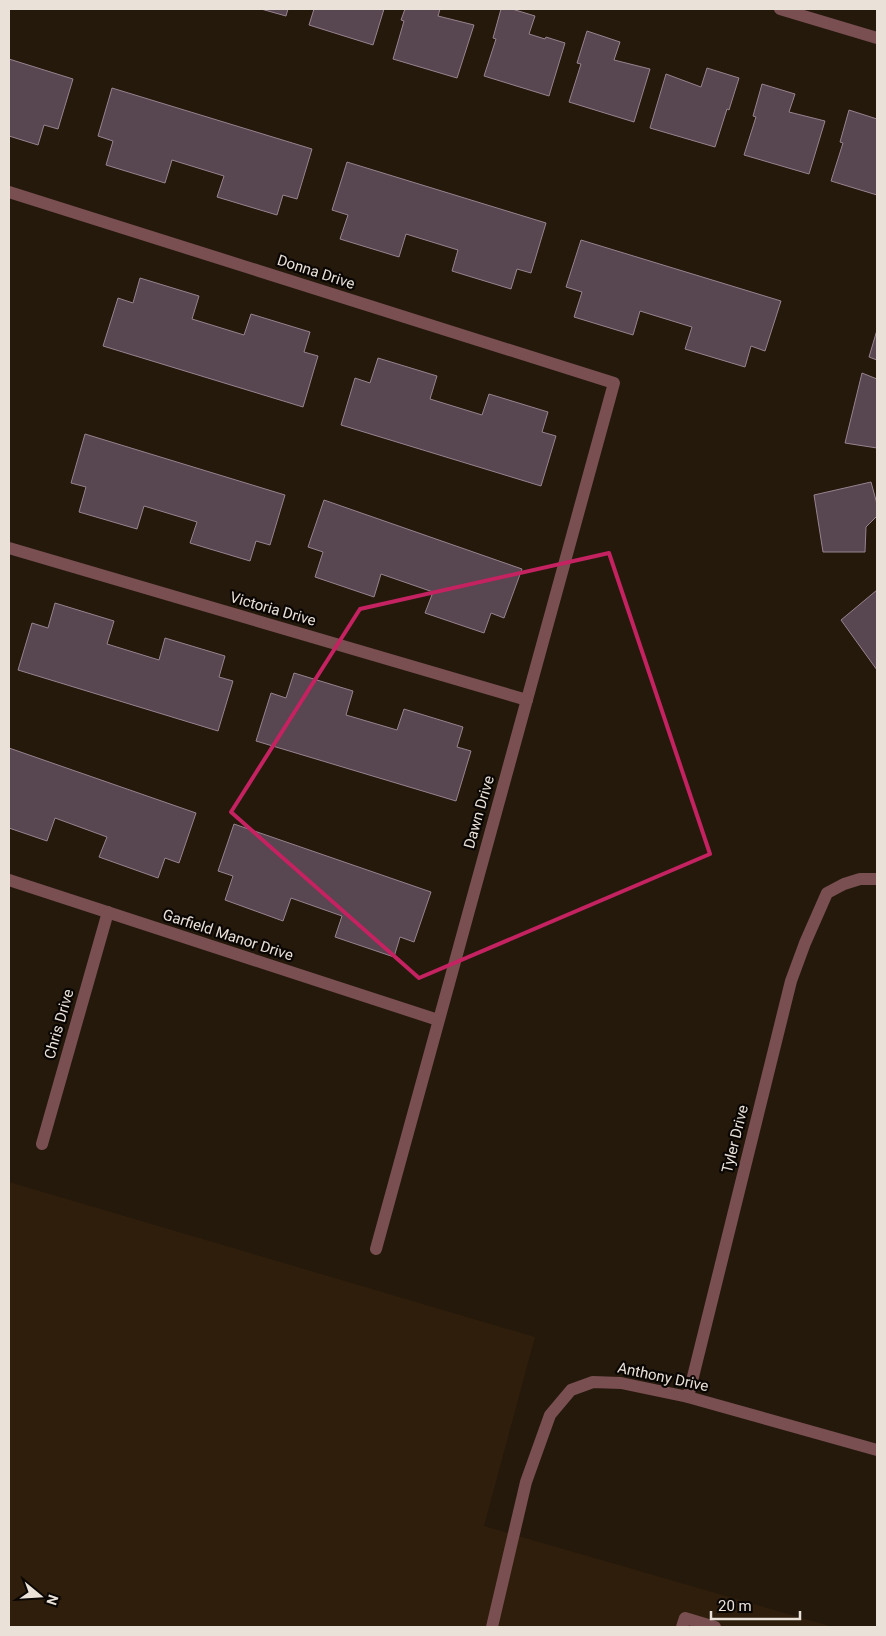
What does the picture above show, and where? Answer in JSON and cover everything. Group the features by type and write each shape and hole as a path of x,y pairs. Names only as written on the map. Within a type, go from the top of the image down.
{"street":[{"path":"780,9 877,38"},
{"name":"Donna Drive","path":"9,192 614,384"},
{"name":"Dawn Drive","path":"376,1249 614,384"},
{"name":"Victoria Drive","path":"9,548 527,700"},
{"name":"Tyler Drive","path":"688,1397 791,981 827,893 844,884 860,879 877,879"},
{"name":"Garfield Manor Drive","path":"9,880 438,1020"},
{"name":"Chris Drive","path":"42,1144 108,912"},
{"name":"Anthony Drive","path":"492,1627 526,1482 550,1415 571,1390 593,1382 621,1383 688,1397 877,1450"},
{"path":"682,1627 685,1618 715,1627"}],"highlighted area":[{"path":"609,553 710,854 419,978 231,812 360,609"}],"shaded area":[{"path":"9,1182 535,1337 484,1526 833,1627 9,1627"}],"building":[{"path":"261,9 288,9 286,16"},
{"path":"314,9 384,9 373,45 309,25"},
{"path":"405,9 440,9 438,16 474,25 457,78 393,59 404,21 401,20"},
{"path":"501,9 512,9 535,16 529,34 565,43 549,96 484,76 496,39 493,38"},
{"path":"587,31 620,42 614,60 650,69 634,122 569,102 581,64 577,63"},
{"path":"9,59 73,79 58,129 44,125 38,145 9,136"},
{"path":"707,68 739,78 715,147 650,128 666,74 701,87"},
{"path":"762,84 795,94 789,112 825,121 809,174 744,155 756,117 753,116"},
{"path":"112,88 312,149 297,199 283,195 277,215 217,197 224,176 172,160 165,183 106,165 113,141 98,136"},
{"path":"849,110 877,119 877,195 831,181 843,143 840,142"},
{"path":"347,162 546,223 531,273 517,269 511,289 452,271 458,250 406,234 399,257 340,239 348,215 332,210"},
{"path":"581,240 781,301 765,351 751,346 745,367 685,349 692,327 640,311 633,335 574,317 582,292 566,287"},
{"path":"140,278 199,296 192,319 244,335 251,314 310,332 304,352 318,356 303,407 103,346 118,298 133,303"},
{"path":"877,330 877,360 869,357"},
{"path":"378,358 437,376 430,399 482,415 489,394 548,412 542,432 556,436 541,486 341,425 355,378 370,383"},
{"path":"862,373 877,379 877,448 845,443"},
{"path":"85,434 285,495 270,545 256,541 250,561 190,543 197,522 144,506 137,529 79,512 86,487 71,483"},
{"path":"871,482 877,504 877,516 866,527 865,552 823,552 814,495"},
{"path":"324,500 522,569 504,618 491,613 484,633 425,613 433,592 381,574 374,597 315,577 323,552 308,547"},
{"path":"877,590 877,670 841,620"},
{"path":"55,603 114,621 107,644 159,660 165,638 225,656 219,677 233,681 218,731 18,670 32,623 48,628"},
{"path":"294,673 353,691 346,715 397,730 404,709 463,727 457,747 471,751 456,801 256,741 271,693 286,698"},
{"path":"9,748 196,813 179,863 165,858 158,878 99,857 107,837 55,818 47,841 9,828"},
{"path":"234,824 431,892 414,942 400,937 394,957 335,937 342,916 291,898 283,921 225,900 233,876 218,871"}]}
